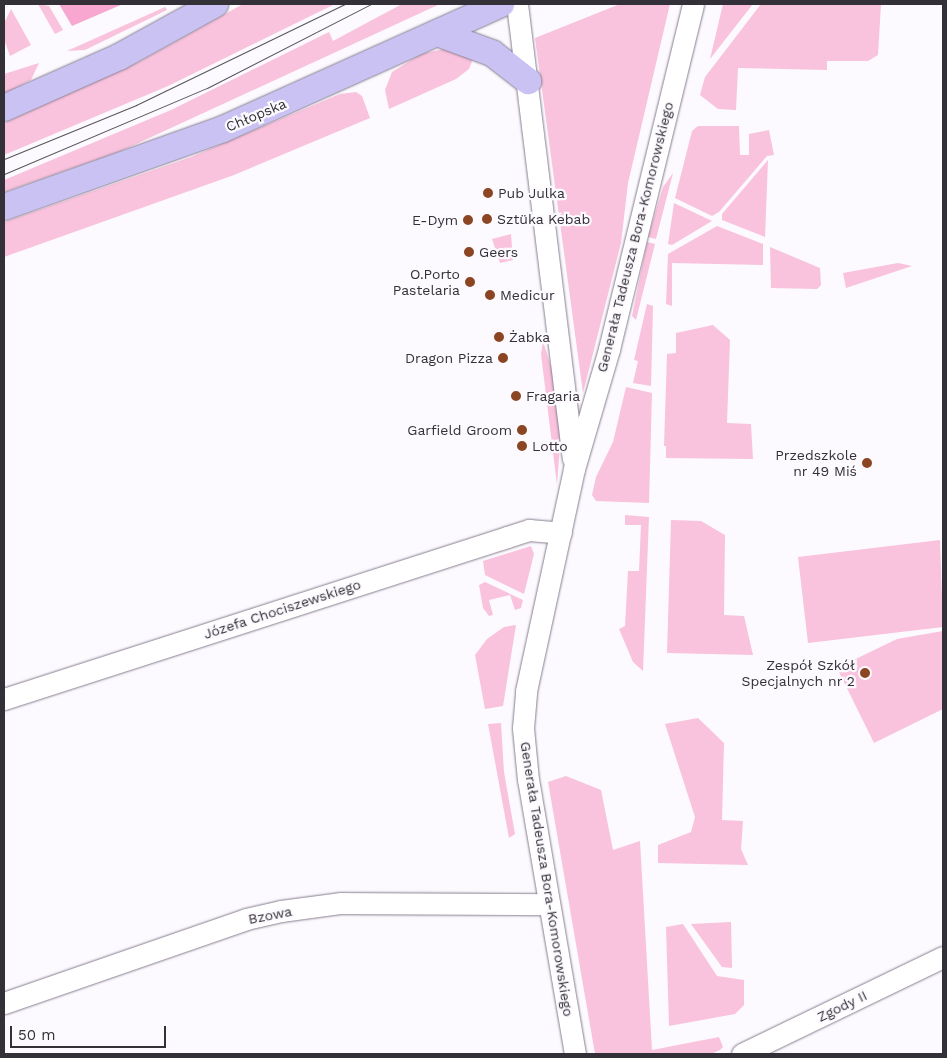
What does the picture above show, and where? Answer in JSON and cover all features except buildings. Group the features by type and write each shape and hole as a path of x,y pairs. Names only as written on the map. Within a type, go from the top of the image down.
{"main road":[{"path":"4,108 119,57 216,4"},
{"name":"Chłopska","path":"4,207 223,129 501,4"},
{"path":"437,33 492,53 528,80"}],"street":[{"name":"Generała Tadeusza Bora-Komorowskiego","path":"517,4 528,80 574,469"},
{"name":"Generała Tadeusza Bora-Komorowskiego","path":"575,1054 549,904 523,728 533,653 574,469 609,349 693,4"},
{"name":"Józefa Chociszewskiego","path":"4,699 514,535 542,530 561,533"},
{"name":"Bzowa","path":"4,1003 246,919 281,911 341,903 549,904"},
{"name":"Zgody II","path":"742,1054 943,957"}],"shaded area":[{"path":"38,4 49,6 63,30 55,34"},
{"path":"59,4 123,4 72,26"},
{"path":"243,4 335,4 168,86 4,155 4,123 139,62"},
{"path":"402,4 440,4 121,151 4,192 4,180 171,110 329,32 333,41"},
{"path":"620,4 670,4 628,183 621,243 583,393 535,38"},
{"path":"723,4 753,4 710,59"},
{"path":"761,4 881,4 878,55 868,61 827,61 827,70 738,68 736,110 718,109 700,95 705,77"},
{"path":"165,7 167,10 85,50 67,51"},
{"path":"11,9 31,45 10,56 4,39 4,23"},
{"path":"443,49 475,54 469,69 456,79 389,109 385,90 392,72 421,54"},
{"path":"39,63 31,80 4,94 4,74"},
{"path":"356,92 362,96 370,118 234,175 4,257 4,222 191,157 340,94"},
{"path":"698,126 739,126 740,155 749,155 749,134 769,130 774,155 767,156 719,212 712,216 675,198 692,131"},
{"path":"768,160 765,237 722,220 722,214"},
{"path":"673,173 656,239 648,237 663,187"},
{"path":"674,203 712,221 672,245 668,244"},
{"path":"717,226 763,244 763,265 672,263 672,306 666,304 668,254"},
{"path":"511,234 513,260 500,263 492,239"},
{"path":"647,242 655,244 636,320 632,316"},
{"path":"770,247 820,268 821,285 817,289 771,288"},
{"path":"898,263 912,266 846,288 843,273"},
{"path":"647,304 653,306 651,386 633,383 638,361 634,360"},
{"path":"713,325 730,340 727,423 751,424 753,459 666,458 666,446 664,446 667,354 676,353 676,333"},
{"path":"543,341 558,389 560,445 557,485 541,354"},
{"path":"626,387 652,393 649,503 596,501 592,495 596,477 613,442"},
{"path":"625,515 649,517 643,671 633,662 619,629 625,626 628,571 639,571 641,525 625,525"},
{"path":"671,520 701,521 725,535 724,615 744,616 753,655 667,653"},
{"path":"940,540 943,627 808,643 798,557"},
{"path":"531,546 534,554 524,594 485,575 483,561"},
{"path":"485,582 523,600 521,608 515,610 510,595 489,600 493,615 489,616 483,608 479,585"},
{"path":"516,625 503,706 485,709 475,655 487,639 504,627"},
{"path":"943,631 943,709 874,743 837,668 897,639"},
{"path":"698,718 724,743 722,820 743,821 741,849 748,865 658,863 658,845 691,832 695,817 665,724"},
{"path":"501,723 504,772 515,834 509,838 488,724"},
{"path":"566,776 601,790 613,850 640,841 652,1050 719,1037 723,1047 720,1050 711,1054 595,1054 548,782"},
{"path":"731,922 732,968 722,967 691,924"},
{"path":"683,924 717,976 744,980 744,1005 735,1014 669,1026 666,927"}],"tram line":[{"path":"4,159 136,105 345,4"},
{"path":"4,174 207,88 371,4"}],"place":[{"name":"Pub Julka","path":"488,193"},
{"name":"Sztüka Kebab","path":"487,219"},
{"name":"E-Dym","path":"468,220"},
{"name":"Geers","path":"469,252"},
{"name":"O.Porto Pastelaria","path":"470,282"},
{"name":"Medicur","path":"490,295"},
{"name":"Żabka","path":"499,337"},
{"name":"Dragon Pizza","path":"503,358"},
{"name":"Fragaria","path":"516,396"},
{"name":"Garfield Groom","path":"522,430"},
{"name":"Lotto","path":"522,446"},
{"name":"Przedszkole nr 49 Miś","path":"867,463"},
{"name":"Zespół Szkół Specjalnych nr 2","path":"865,673"}]}
